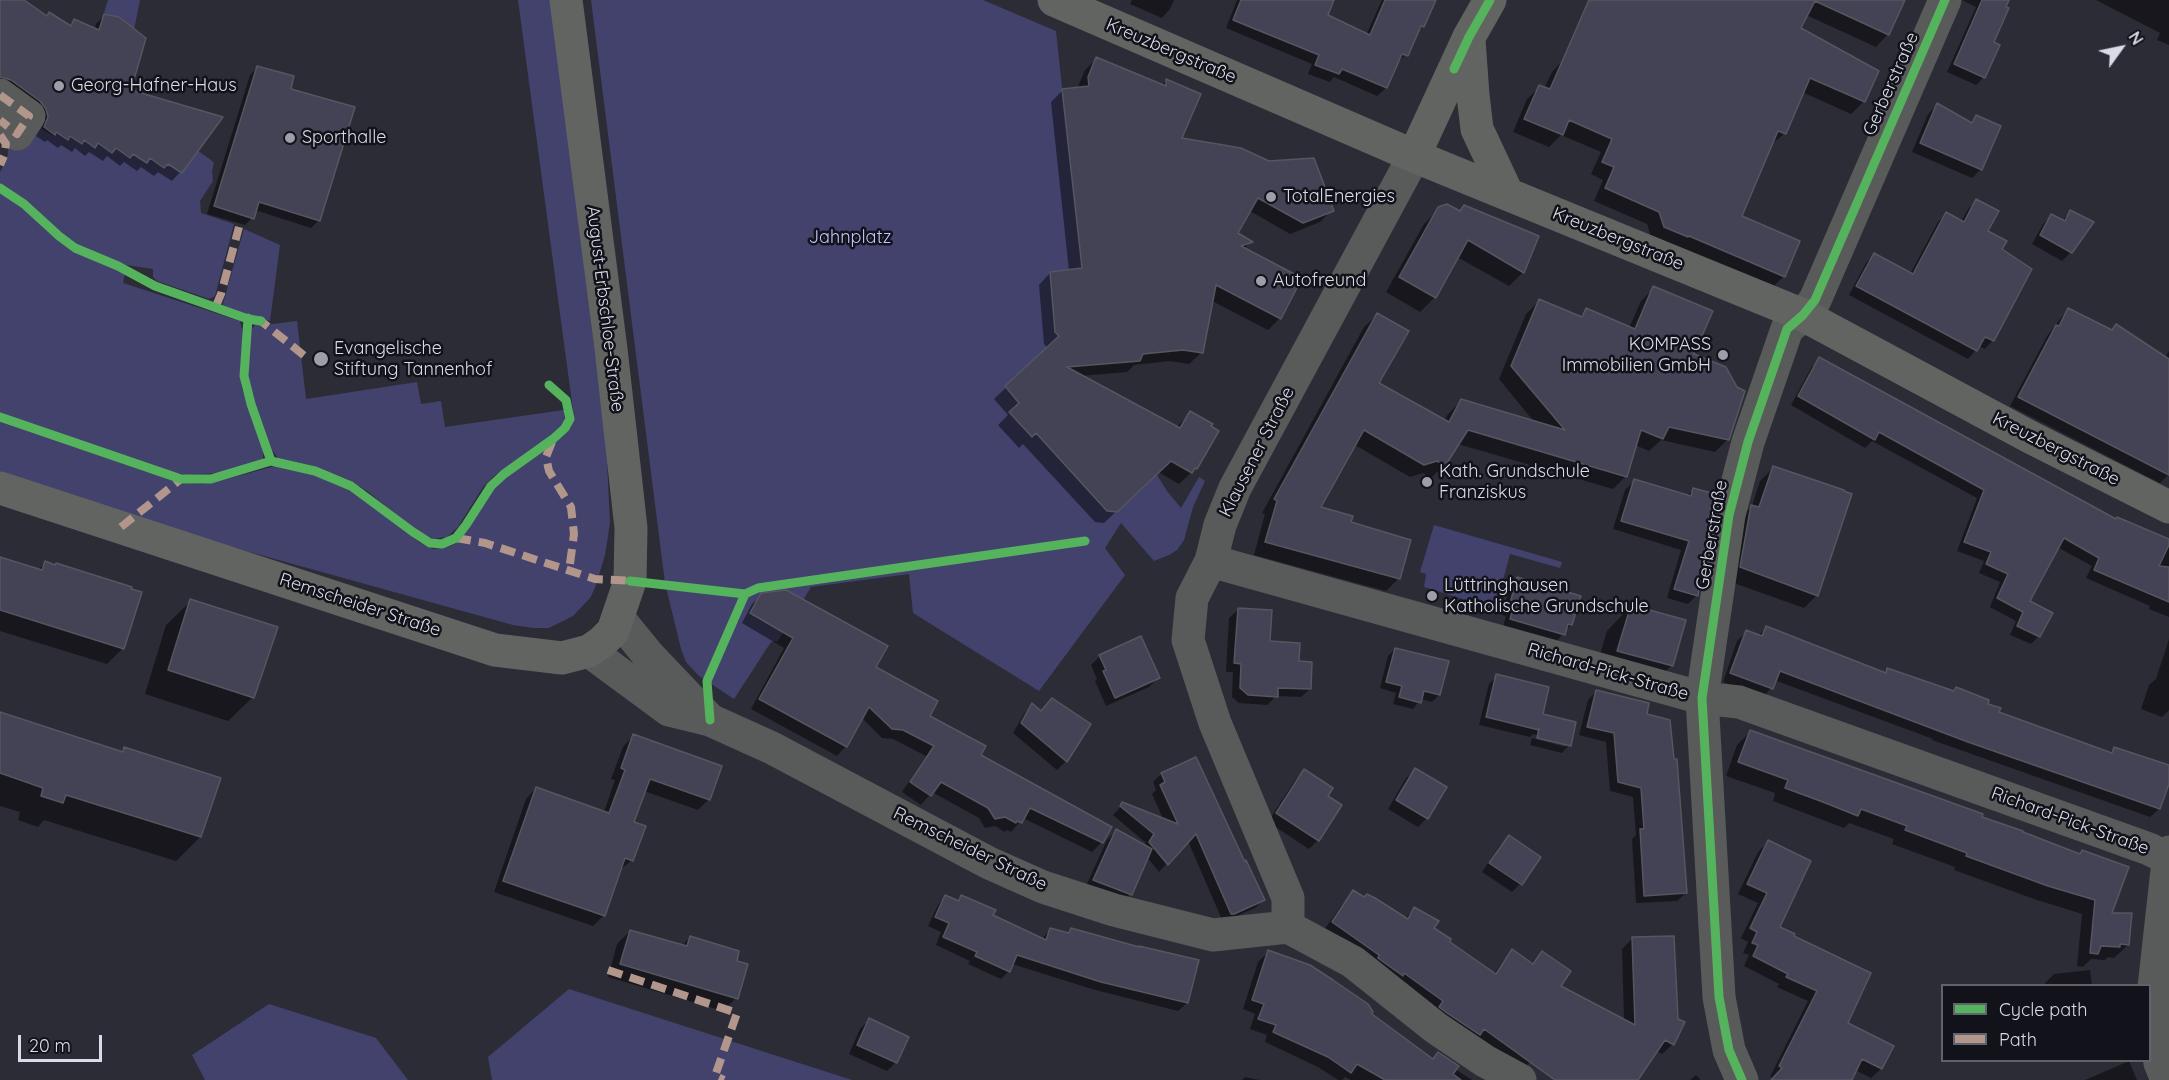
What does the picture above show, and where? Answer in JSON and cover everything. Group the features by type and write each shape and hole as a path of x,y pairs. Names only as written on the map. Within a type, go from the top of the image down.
{"main road":[{"name":"August-Erbschloe-Straße","path":"566,0 611,349 631,528 630,580 618,618 613,631 589,651"},
{"name":"Kreuzbergstraße","path":"1054,0 1105,10 1413,156 1803,315 2169,507"},
{"name":"Klausener Straße","path":"1413,156 1469,37 1490,0"},
{"path":"1469,37 1477,129 1507,193"},
{"name":"Remscheider Straße","path":"0,488 495,650 562,658 589,651"}],"street":[{"name":"Gerberstraße","path":"1742,1080 1729,1050 1719,997 1702,698 1730,515 1748,442 1787,329 1815,300 1945,0"},
{"path":"0,95 29,116 17,134 0,120"},
{"name":"Klausener Straße","path":"1288,927 1288,898 1215,723 1188,640 1192,598 1211,561 1220,525 1235,488 1413,156"},
{"name":"Richard-Pick-Straße","path":"1211,561 1702,698 1747,705 2168,857"},
{"name":"Remscheider Straße","path":"618,618 649,656 710,720"},
{"name":"Remscheider Straße","path":"589,651 669,710 710,720 772,748 989,862 1043,887 1113,910 1213,935 1288,927"},
{"path":"2168,857 2153,996 2160,1063 2168,1080"},
{"path":"1288,927 1353,962 1436,1028 1485,1061 1520,1080"}],"green space":[{"path":"108,0 140,0 134,30 119,17 104,13"},
{"path":"518,0 551,0 606,442 610,523 605,555 590,598 573,616 549,628 513,625 228,546 0,474 0,421 179,483 202,484 275,466 323,477 341,484 370,503 419,542 433,549 455,544 468,530 497,484 567,432 574,418"},
{"name":"Jahnplatz","path":"591,0 983,0 1056,31 1090,349 1063,374 1157,475 1181,508 1199,477 1205,481 1193,507 1184,540 1177,550 1169,555 1154,561 1121,523 1105,548 1125,575 1039,691 913,613 909,574 811,587 778,641 771,642 734,699 699,676 686,662 665,583"},
{"path":"40,128 54,136 56,132 67,140 70,136 81,144 84,140 95,148 98,143 112,153 116,148 129,158 133,154 147,163 150,158 164,168 168,164 181,173 198,151 211,160 214,163 213,181 200,201 201,213 234,224 215,296 209,299 157,281 153,277 153,269 126,265 84,249 60,233 29,204 0,184 0,172 7,159 9,144"},
{"path":"0,193 24,208 73,252 125,273 123,283 240,321 243,333 240,372 242,389 263,450 263,459 257,463 220,473 185,475 167,471 0,414"},
{"path":"244,229 280,245 270,321 222,307"},
{"path":"297,321 306,399 417,382 421,404 441,401 445,427 564,410 565,420 543,442 494,476 483,487 458,527 447,537 433,539 418,532 367,491 347,479 309,465 278,458 272,450 248,383 250,331 256,324"},
{"path":"1434,525 1562,562 1560,568 1510,554 1495,609 1424,587 1426,574 1420,572"},
{"path":"569,989 852,1080 492,1080 488,1057"},
{"path":"269,1004 376,1038 408,1080 205,1080 192,1055"}],"building":[{"name":"Georg-Hafner-Haus","path":"0,0 24,0 47,16 49,12 71,26 74,19 99,30 104,14 119,17 146,38 131,90 223,117 182,173 168,164 164,168 150,158 147,163 133,154 130,158 116,148 112,153 98,143 95,148 84,140 82,144 70,136 68,140 56,132 55,135 44,127 48,117 40,101 11,80 0,77"},
{"path":"1241,0 1334,0 1328,15 1370,35 1385,0 1436,0 1408,56 1402,54 1387,88 1342,69 1339,74 1315,65 1319,55 1233,20"},
{"path":"1589,0 1905,0 1889,35 1815,1 1801,28 1879,71 1865,102 1810,78 1786,134 1778,131 1742,216 1800,241 1785,277 1664,227 1659,212 1605,188 1614,167 1602,162 1612,139 1569,120 1563,135 1524,119 1539,85 1550,89"},
{"path":"1982,0 2009,0 2006,7 2009,8 1994,42 2000,45 1985,78 1954,64"},
{"path":"1096,57 1166,86 1166,79 1201,94 1182,138 1241,148 1269,161 1314,158 1334,211 1303,223 1258,198 1238,233 1253,242 1241,246 1302,278 1281,319 1216,285 1203,353 1183,350 1143,354 1140,361 1067,367 1180,428 1190,411 1213,424 1211,426 1219,431 1197,469 1195,468 1192,473 1171,461 1117,512 1107,511 1036,433 1032,437 1009,412 1019,403 1005,386 1059,336 1055,332 1050,272 1082,268 1062,89 1089,86 1088,77"},
{"name":"Sporthalle","path":"257,66 294,76 291,89 355,107 320,221 259,202 254,219 214,206"},
{"path":"1937,103 1972,123 1976,115 2001,126 1982,170 1920,143"},
{"path":"1976,199 1999,211 1988,231 2007,241 2002,249 2032,269 1994,341 1985,337 1977,351 1856,286 1874,253 1913,274 1946,212 1964,222"},
{"path":"1447,204 1460,211 1464,205 1539,236 1524,273 1468,240 1436,298 1399,277 1438,207"},
{"path":"2070,210 2094,222 2072,253 2040,235 2051,214 2065,221"},
{"path":"1653,286 1713,311 1694,354 1726,367 1737,387 1745,391 1729,440 1669,427 1663,439 1641,430 1627,477 1468,430 1445,466 1437,461 1424,465 1364,430 1321,507 1353,516 1351,522 1411,540 1400,579 1265,542 1277,501 1274,499 1377,313 1409,331 1379,383 1449,422 1461,399 1565,430 1511,366 1539,299 1582,317 1586,308 1635,329"},
{"path":"2068,308 2112,330 2116,324 2169,359 2169,475 2018,397 2056,325 2059,326"},
{"path":"1819,357 2116,519 2117,517 2169,539 2169,545 2159,566 2169,567 2169,602 2094,570 2099,558 2064,538 2030,601 2053,613 2040,637 2017,626 2023,612 1997,598 2008,574 1986,564 1991,552 1964,542 1984,490 1879,432 1875,440 1798,396"},
{"path":"1773,466 1852,494 1818,596 1740,567 1751,505 1759,507"},
{"path":"1634,479 1691,496 1693,488 1715,494 1710,512 1698,596 1674,589 1689,541 1621,521"},
{"path":"0,557 42,570 45,561 55,565 56,563 142,592 124,649 0,610"},
{"path":"1517,577 1581,596 1572,625 1568,624 1565,635 1510,619 1513,608 1509,607"},
{"path":"786,590 888,646 876,667 938,701 930,716 986,746 981,755 1112,827 1103,843 1030,808 1022,823 1017,821 1016,823 1005,817 995,819 988,808 941,782 931,796 910,782 934,746 903,730 892,729 869,707 847,747 759,699 793,638 750,613 761,593"},
{"path":"190,599 278,627 254,698 168,670"},
{"path":"1631,605 1686,620 1673,666 1617,651"},
{"path":"1238,608 1272,610 1270,641 1300,643 1299,661 1312,662 1311,689 1278,688 1278,697 1248,695 1240,688 1241,664 1234,663"},
{"path":"1766,626 1886,673 1887,668 1954,691 1956,687 1989,700 1988,704 2001,708 1999,712 2112,753 2114,747 2169,765 2169,784 2160,809 1968,742 1780,671 1773,689 1730,673 1746,630 1762,636"},
{"path":"1141,636 1160,678 1115,698 1103,671 1106,670 1099,655"},
{"path":"1395,648 1449,661 1440,695 1424,691 1421,703 1399,697 1402,686 1386,682"},
{"path":"1496,674 1549,687 1543,714 1576,722 1571,746 1537,738 1539,730 1486,717"},
{"path":"1596,690 1649,703 1647,714 1670,720 1674,759 1677,759 1687,893 1644,896 1640,829 1644,829 1641,788 1618,782 1614,733 1587,727"},
{"path":"1052,698 1091,724 1067,762 1021,723 1032,703 1041,711"},
{"path":"0,712 123,752 124,747 221,778 201,837 66,795 63,803 41,796 43,788 0,773"},
{"path":"1750,730 1983,814 1982,817 2080,854 2082,850 2129,867 2112,913 2132,913 2129,945 2101,946 2098,954 2090,953 2095,900 2048,886 1966,856 1967,853 1905,830 1907,826 1861,809 1858,816 1785,788 1788,780 1738,762"},
{"path":"633,734 722,766 710,800 650,779 634,822 646,826 633,861 625,858 605,916 503,881 536,787 609,813 625,770 621,768"},
{"path":"1196,757 1265,900 1234,914 1231,914 1196,834 1168,865 1149,842 1154,834 1120,806 1122,802 1178,824 1160,785 1165,782 1161,773"},
{"path":"1415,768 1447,787 1428,819 1396,800"},
{"path":"1304,769 1333,788 1328,796 1342,805 1319,841 1276,813"},
{"path":"1116,829 1152,849 1132,895 1093,880"},
{"path":"1509,835 1541,857 1522,885 1489,863"},
{"path":"1768,840 1811,861 1780,927 1871,973 1848,1023 1894,1046 1882,1069 1862,1059 1852,1080 1771,1080 1782,1068 1779,1066 1817,991 1786,977 1788,974 1753,956 1758,945 1752,943 1757,932 1750,928 1767,893 1747,884"},
{"path":"1353,890 1364,897 1367,894 1375,898 1408,919 1414,907 1439,921 1434,928 1496,974 1512,949 1533,964 1542,951 1571,971 1561,986 1635,1025 1632,937 1674,936 1678,1019 1685,1022 1674,1045 1665,1040 1638,1080 1555,1080 1484,1029 1480,1035 1447,1013 1439,1007 1443,1001 1404,973 1403,976 1378,958 1379,955 1332,922"},
{"path":"945,895 959,901 961,895 996,910 993,915 1046,940 1050,928 1069,933 1071,928 1139,947 1199,960 1188,1003 1101,982 1017,955 1010,972 975,956 977,952 943,937 949,923 935,917"},
{"path":"630,930 687,946 690,936 739,951 737,961 748,964 738,999 620,964"},
{"path":"1268,950 1310,965 1333,980 1368,1004 1372,1014 1433,1059 1438,1052 1459,1066 1453,1074 1461,1080 1385,1080 1357,1064 1351,1073 1328,1057 1273,1032 1276,1025 1258,1019 1264,1004 1252,1000"},
{"path":"869,1018 909,1037 897,1063 857,1045"}],"marked path":[{"path":"0,95 29,116 17,134 0,120"},
{"path":"0,135 6,144 0,165"},
{"path":"216,306 239,227"},
{"path":"255,320 261,321 306,357"},
{"path":"552,442 546,457 549,471 571,507 574,534 569,571"},
{"path":"121,527 181,479"},
{"path":"456,538 485,543 595,579 635,581"},
{"path":"608,970 737,1013 715,1076 724,1080"}],"cycle path":[{"path":"1454,69 1490,0"},
{"path":"1742,1080 1729,1050 1719,997 1702,698 1729,515 1748,442 1787,329 1815,300 1945,0"},
{"path":"0,188 24,204 75,248 118,266 155,286 248,319 261,321"},
{"path":"248,318 244,376 251,404 271,461"},
{"path":"0,417 181,479 211,479 271,461 315,471 351,486 430,543 442,544 456,538 491,486 565,428 570,419 566,400 549,385"},
{"path":"710,720 707,681 745,594 758,588 1085,541"},
{"path":"630,581 745,594"}],"place":[{"name":"Georg-Hafner-Haus","path":"59,86"},
{"name":"Sporthalle","path":"290,138"},
{"name":"TotalEnergies","path":"1271,197"},
{"name":"Autofreund","path":"1261,281"},
{"name":"KOMPASS Immobilien GmbH","path":"1723,355"},
{"name":"Evangelische Stiftung Tannenhof","path":"321,359"},
{"name":"Kath. Grundschule Franziskus","path":"1427,482"},
{"name":"Lüttringhausen Katholische Grundschule","path":"1432,596"}]}
